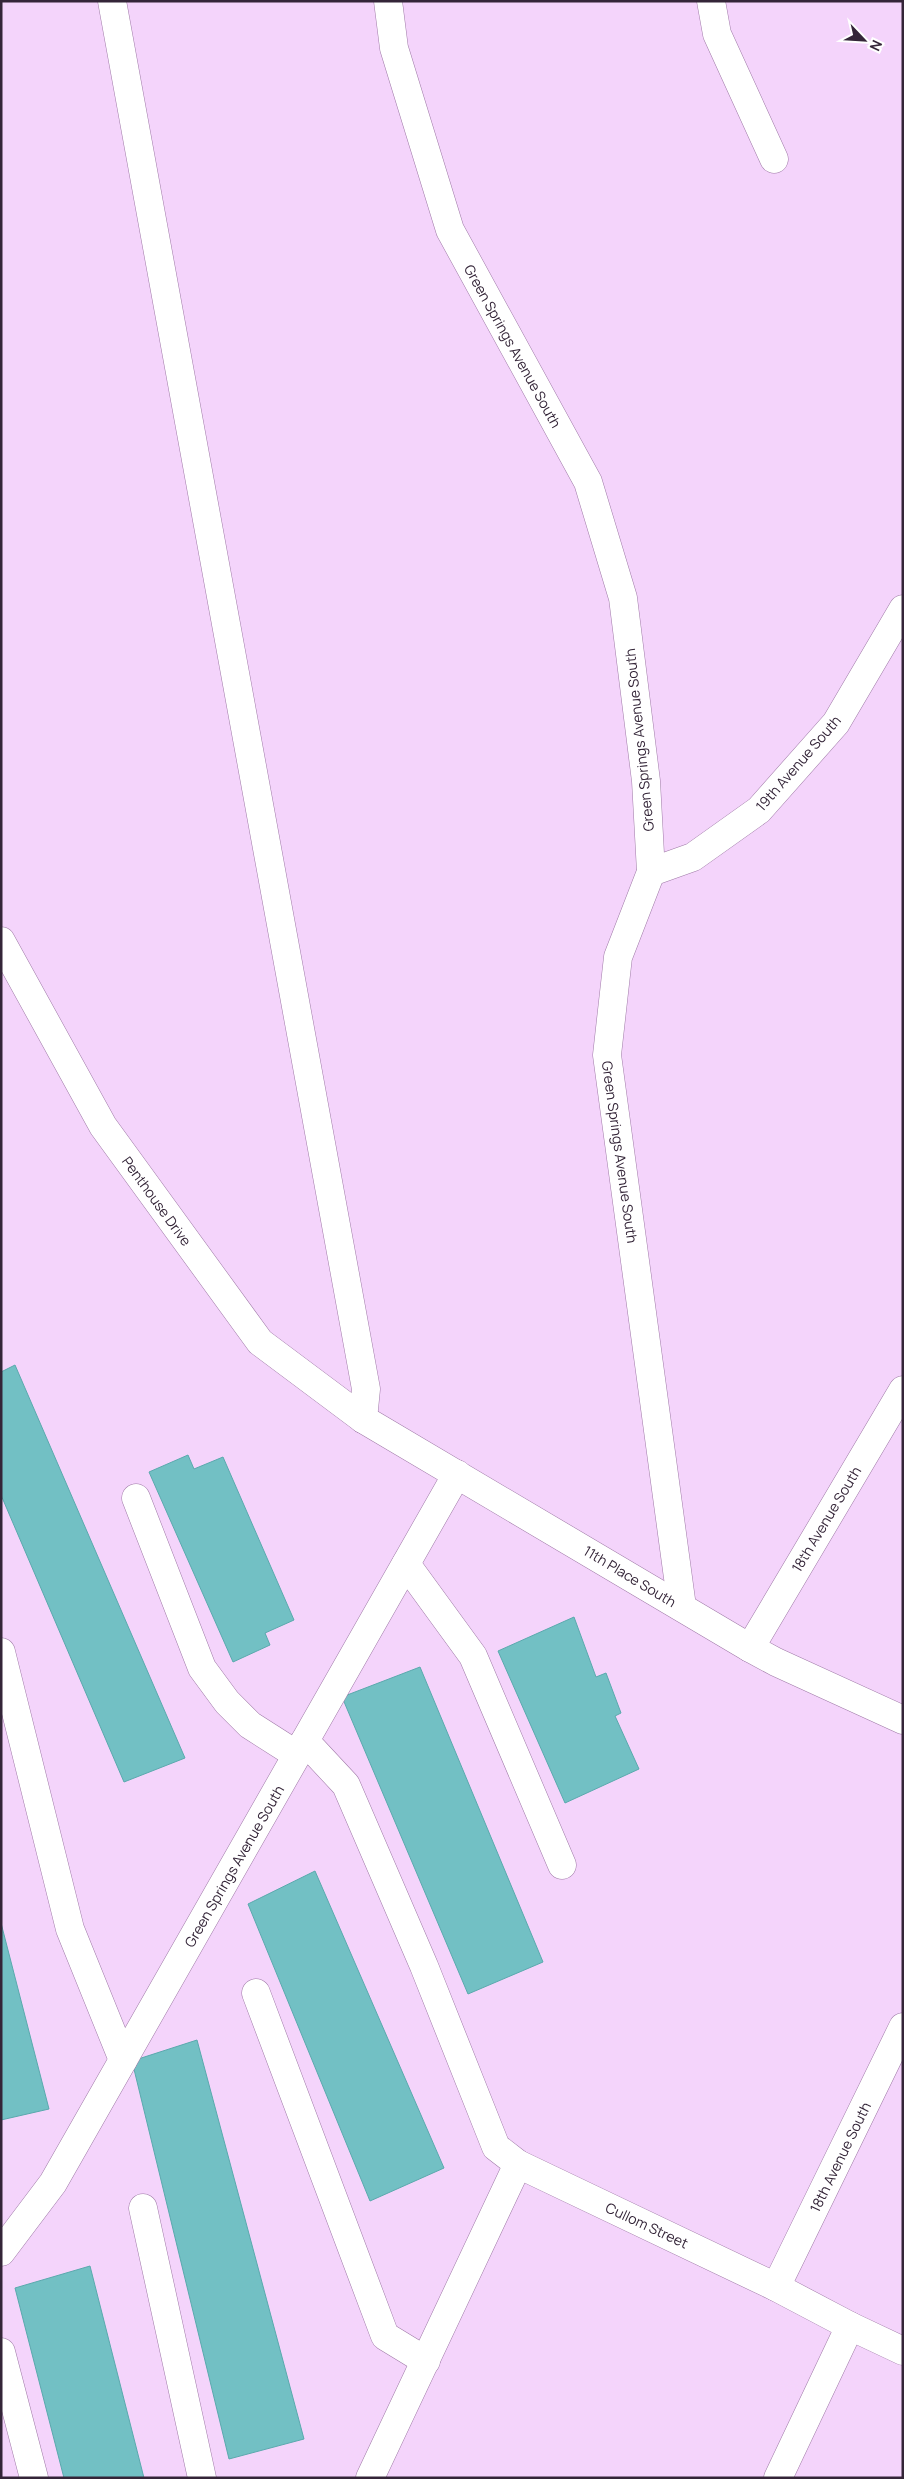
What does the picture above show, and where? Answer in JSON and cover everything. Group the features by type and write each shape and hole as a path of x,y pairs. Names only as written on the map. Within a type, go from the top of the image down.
{"street":[{"path":"112,1 366,1389 363,1419"},
{"name":"Green Springs Avenue South","path":"388,1 394,48 450,230 588,482 623,598 646,781 651,872 618,956 607,1055 682,1607"},
{"path":"711,1 717,34 774,159"},
{"name":"19th Avenue South","path":"651,872 692,857 759,810 836,723 903,609"},
{"name":"Penthouse Drive","path":"1,941 103,1126 260,1342 363,1419"},
{"name":"18th Avenue South","path":"750,1648 903,1390"},
{"name":"11th Place South","path":"363,1419 750,1648 776,1662 903,1720"},
{"name":"Green Springs Avenue South","path":"1,2252 53,2183 457,1474"},
{"name":"Cullom Street","path":"136,1498 202,1668 227,1702 250,1725 301,1748 346,1785 424,1966 496,2147 518,2164 776,2286 850,2326 903,2351"},
{"path":"406,1564 472,1656 562,1865"},
{"path":"1,1652 70,1929 123,2060"},
{"path":"256,1993 385,2336 426,2361"},
{"name":"18th Avenue South","path":"776,2286 902,2029"},
{"path":"370,2478 518,2164"},
{"path":"144,2208 202,2478"},
{"path":"778,2478 850,2326"},
{"path":"1,2352 34,2478"}],"building":[{"path":"15,1365 185,1758 124,1782 1,1495 1,1372"},
{"path":"188,1455 194,1469 223,1457 294,1620 265,1633 270,1645 233,1662 149,1472"},
{"path":"574,1617 596,1677 606,1673 621,1713 615,1716 639,1769 565,1803 498,1651"},
{"path":"420,1667 543,1962 468,1994 342,1697"},
{"path":"315,1871 444,2168 370,2201 248,1904"},
{"path":"1,1923 49,2109 1,2120"},
{"path":"197,2040 304,2439 229,2459 132,2061"},
{"path":"90,2266 144,2478 64,2478 15,2288"}]}
